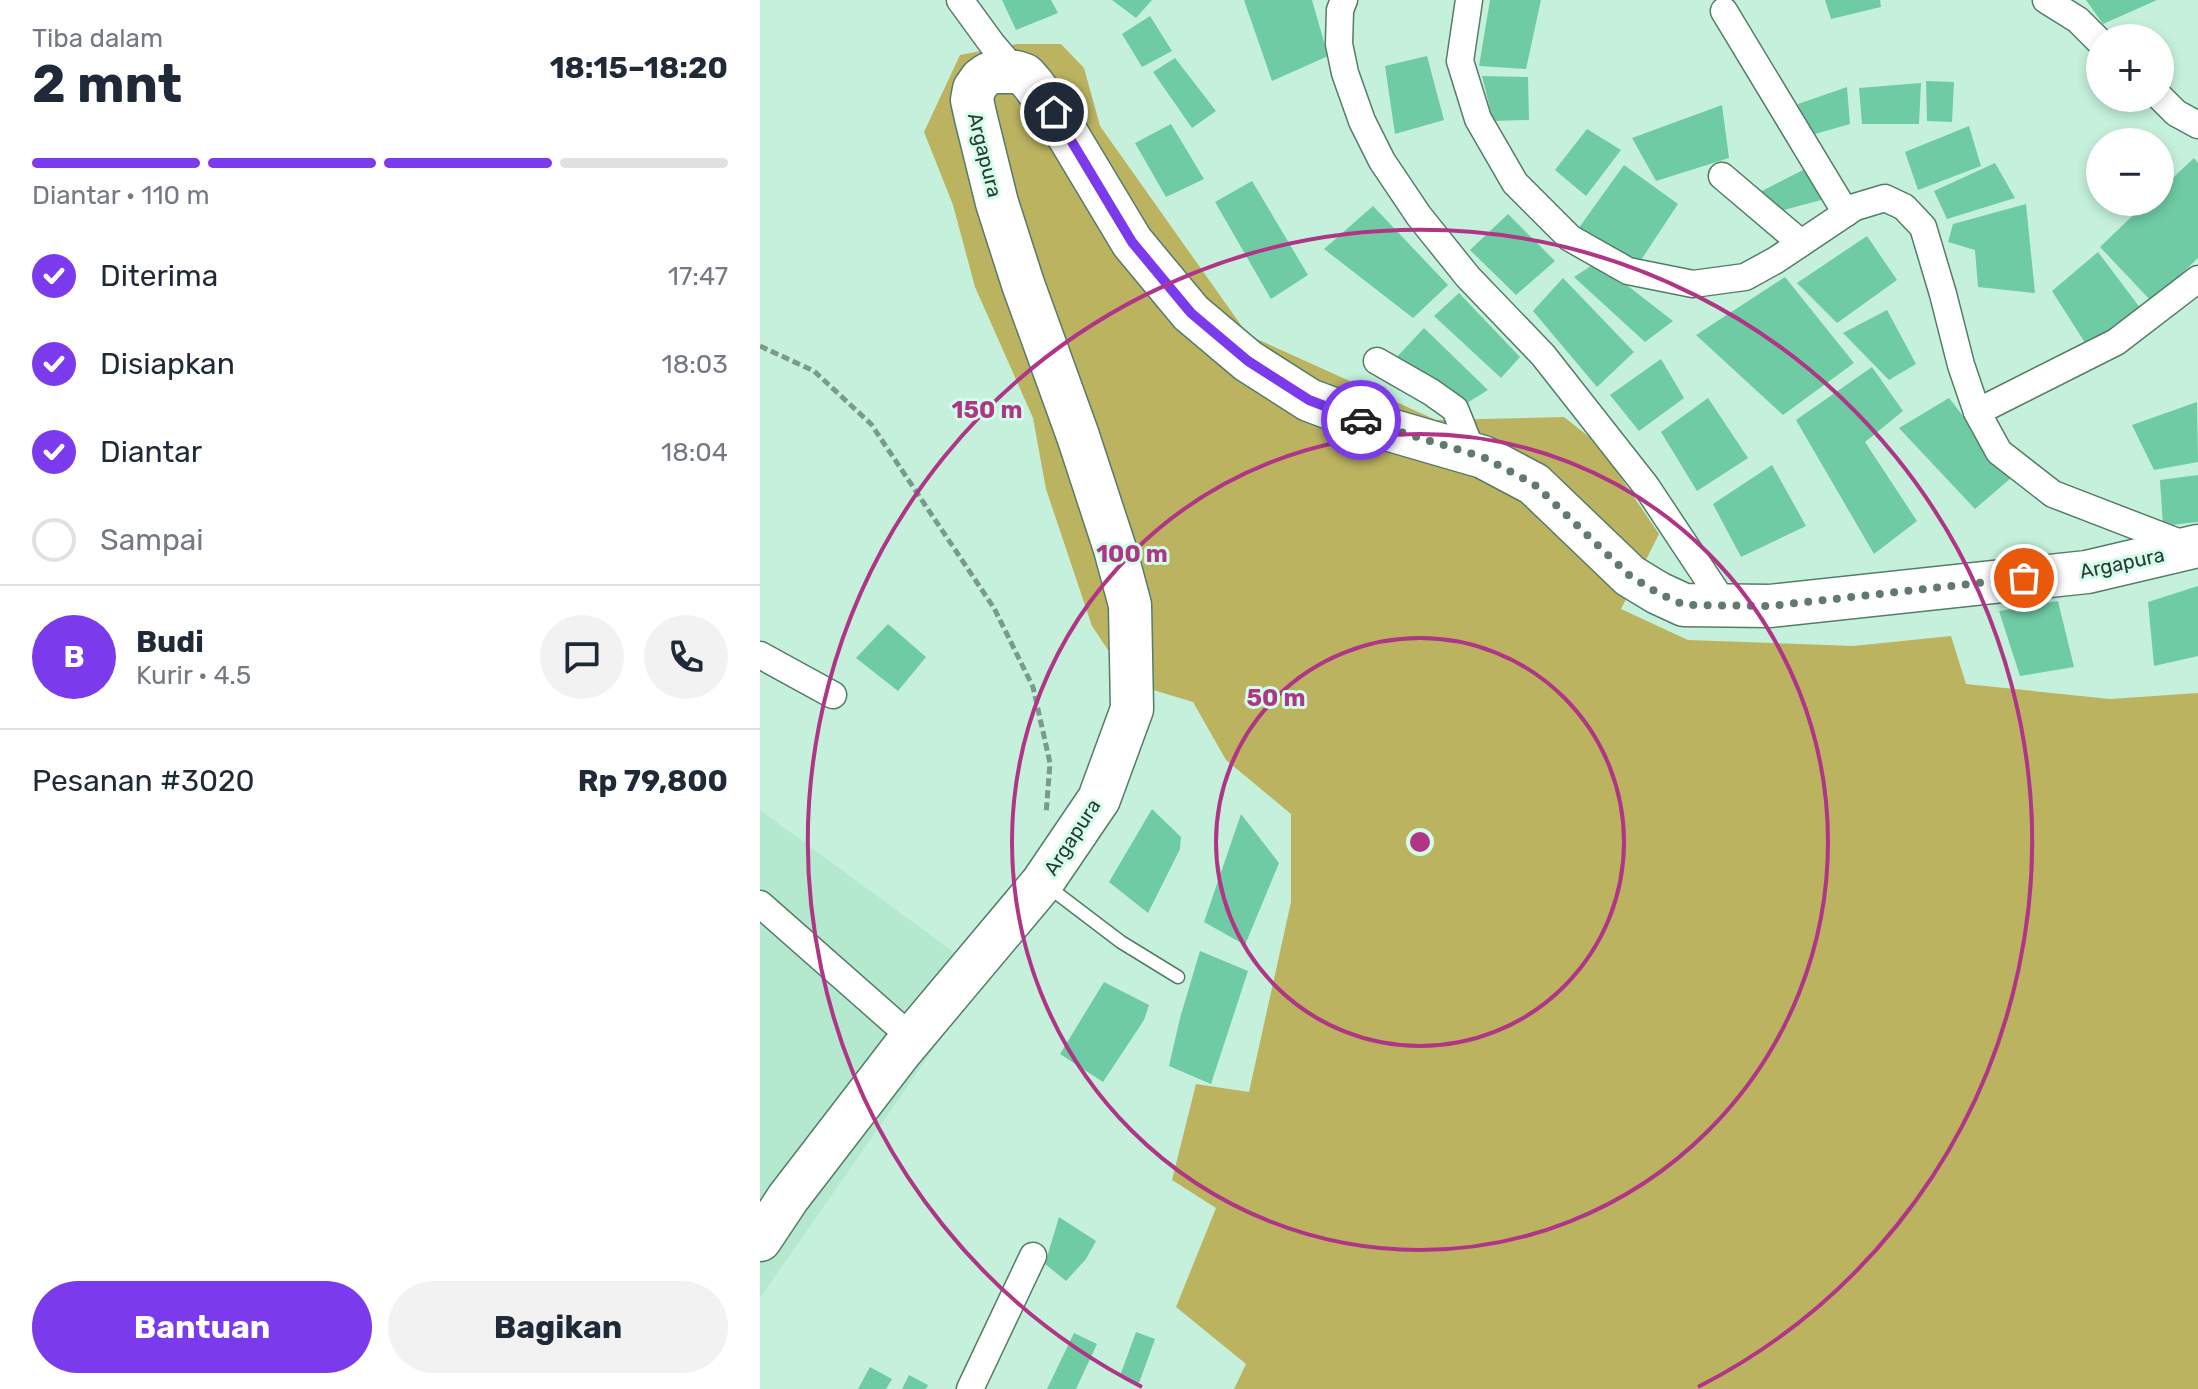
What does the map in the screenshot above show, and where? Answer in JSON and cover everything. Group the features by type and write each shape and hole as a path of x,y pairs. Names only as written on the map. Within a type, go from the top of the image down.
{"highway":[{"name":"Argapura","path":"768,1221 912,1038 1042,883 1099,799 1132,709 1130,605 1078,436 997,203 972,100 974,89 981,79 996,72 1025,75 1054,112 1132,242 1191,313 1248,361 1309,400 1383,428 1483,457 1534,484 1630,576 1684,605 1770,606 2087,572 2195,547"}],"street":[{"path":"960,0 1016,72"},
{"path":"1344,0 1340,10 1339,44 1345,73 1362,121 1382,161 1419,216 1458,265 1543,355 1646,486 1725,605"},
{"path":"1469,0 1460,61 1478,119 1515,183 1570,238 1628,271 1693,284 1745,277 1855,207 1885,198 1904,207 1923,227 1961,365 1977,412 1999,452 2053,494 2195,547"},
{"path":"2046,0 2086,28"},
{"path":"1724,11 1846,213"},
{"path":"2174,111 2198,125"},
{"path":"1722,176 1801,243"},
{"path":"1977,412 2116,342 2198,279"},
{"path":"1377,361 1455,409 1473,454"},
{"path":"760,655 833,695"},
{"path":"760,904 912,1038"},
{"path":"970,1389 1033,1256"}],"lane":[{"path":"1042,883 1121,942 1178,977"}],"path":[{"path":"760,346 814,371 871,424 994,608 1033,687 1050,763 1046,824"}],"shaded area":[{"path":"1017,44 1061,44 1084,68 1100,126 1248,335 1436,420 1564,417 1598,444 1659,534 1621,609 1688,640 1853,646 1951,636 1966,684 2110,699 2198,693 2198,1389 1234,1389 1246,1364 1176,1307 1216,1208 1172,1180 1196,1084 1249,1092 1291,902 1291,814 1226,760 1193,702 1130,683 1092,626 1046,489 1033,418 975,287 953,205 924,132 960,55"},
{"path":"760,810 985,975 760,1298"}],"building":[{"path":"1002,0 1051,0 1058,13 1016,30"},
{"path":"1112,0 1152,0 1136,18"},
{"path":"1244,0 1312,0 1328,56 1272,81"},
{"path":"1490,0 1541,0 1526,69 1479,66"},
{"path":"1825,0 1880,0 1881,7 1831,19"},
{"path":"2086,0 2157,0 2103,24"},
{"path":"1150,16 1172,51 1142,67 1122,34"},
{"path":"1427,56 1444,120 1395,134 1385,66"},
{"path":"1175,58 1216,111 1192,128 1153,72"},
{"path":"1482,76 1528,77 1529,120 1493,121"},
{"path":"1926,81 1954,82 1952,122 1927,121"},
{"path":"1921,83 1919,124 1862,124 1859,88"},
{"path":"1847,87 1850,124 1808,136 1798,104"},
{"path":"1722,105 1729,158 1656,181 1632,138"},
{"path":"1171,124 1204,179 1166,197 1135,143"},
{"path":"1969,126 1981,166 1918,190 1905,152"},
{"path":"1587,129 1621,150 1586,196 1555,170"},
{"path":"2194,158 2198,163 2198,258 2152,302 2100,247 2132,216 2174,216 2174,177"},
{"path":"1995,163 2015,198 1947,219 1934,191"},
{"path":"1624,165 1678,204 1639,263 1578,229"},
{"path":"1805,169 1825,199 1780,211 1758,193"},
{"path":"1252,181 1308,275 1271,299 1215,202"},
{"path":"2026,204 2035,293 1978,287 1975,250 1948,242 1953,224"},
{"path":"1373,206 1448,285 1413,318 1324,249"},
{"path":"1508,214 1555,261 1516,295 1470,250"},
{"path":"1867,236 1897,280 1837,323 1797,283"},
{"path":"2098,252 2141,309 2089,349 2052,291"},
{"path":"1597,262 1673,321 1645,342 1574,277"},
{"path":"1785,277 1854,363 1783,415 1696,335"},
{"path":"1563,278 1634,352 1597,387 1533,311"},
{"path":"1459,293 1520,357 1501,378 1434,316"},
{"path":"1887,310 1916,364 1889,380 1843,333"},
{"path":"1424,328 1488,390 1467,403 1395,359"},
{"path":"1661,359 1684,398 1639,431 1610,395"},
{"path":"1872,367 1903,411 1865,442 1917,521 1874,554 1796,420"},
{"path":"1708,398 1748,458 1697,491 1661,432"},
{"path":"1949,398 2011,478 1975,509 1899,428"},
{"path":"2197,402 2198,462 2154,470 2132,425"},
{"path":"1772,465 1806,526 1741,557 1713,504"},
{"path":"2198,475 2198,522 2163,526 2160,480"},
{"path":"2198,586 2198,656 2154,666 2148,602"},
{"path":"2058,601 2074,667 2020,676 1999,611"},
{"path":"888,624 926,657 898,691 856,658"},
{"path":"1152,809 1181,837 1180,849 1148,913 1109,882"},
{"path":"1241,814 1279,863 1245,945 1204,922"},
{"path":"1200,951 1248,971 1211,1084 1169,1066"},
{"path":"1104,982 1149,1005 1144,1020 1103,1082 1060,1054"},
{"path":"1059,1217 1096,1241 1086,1259 1066,1281 1045,1264"},
{"path":"1136,1332 1155,1339 1139,1383 1120,1376"},
{"path":"1074,1333 1097,1344 1076,1389 1047,1389"},
{"path":"870,1367 892,1379 886,1389 858,1389"},
{"path":"909,1375 928,1385 926,1389 902,1389"}],"way so far":[{"path":"1361,420 1483,457 1534,484 1630,576 1684,605 1770,606 2024,578"}],"route":[{"path":"1054,112 1132,242 1191,313 1248,361 1309,400 1361,420"}]}
